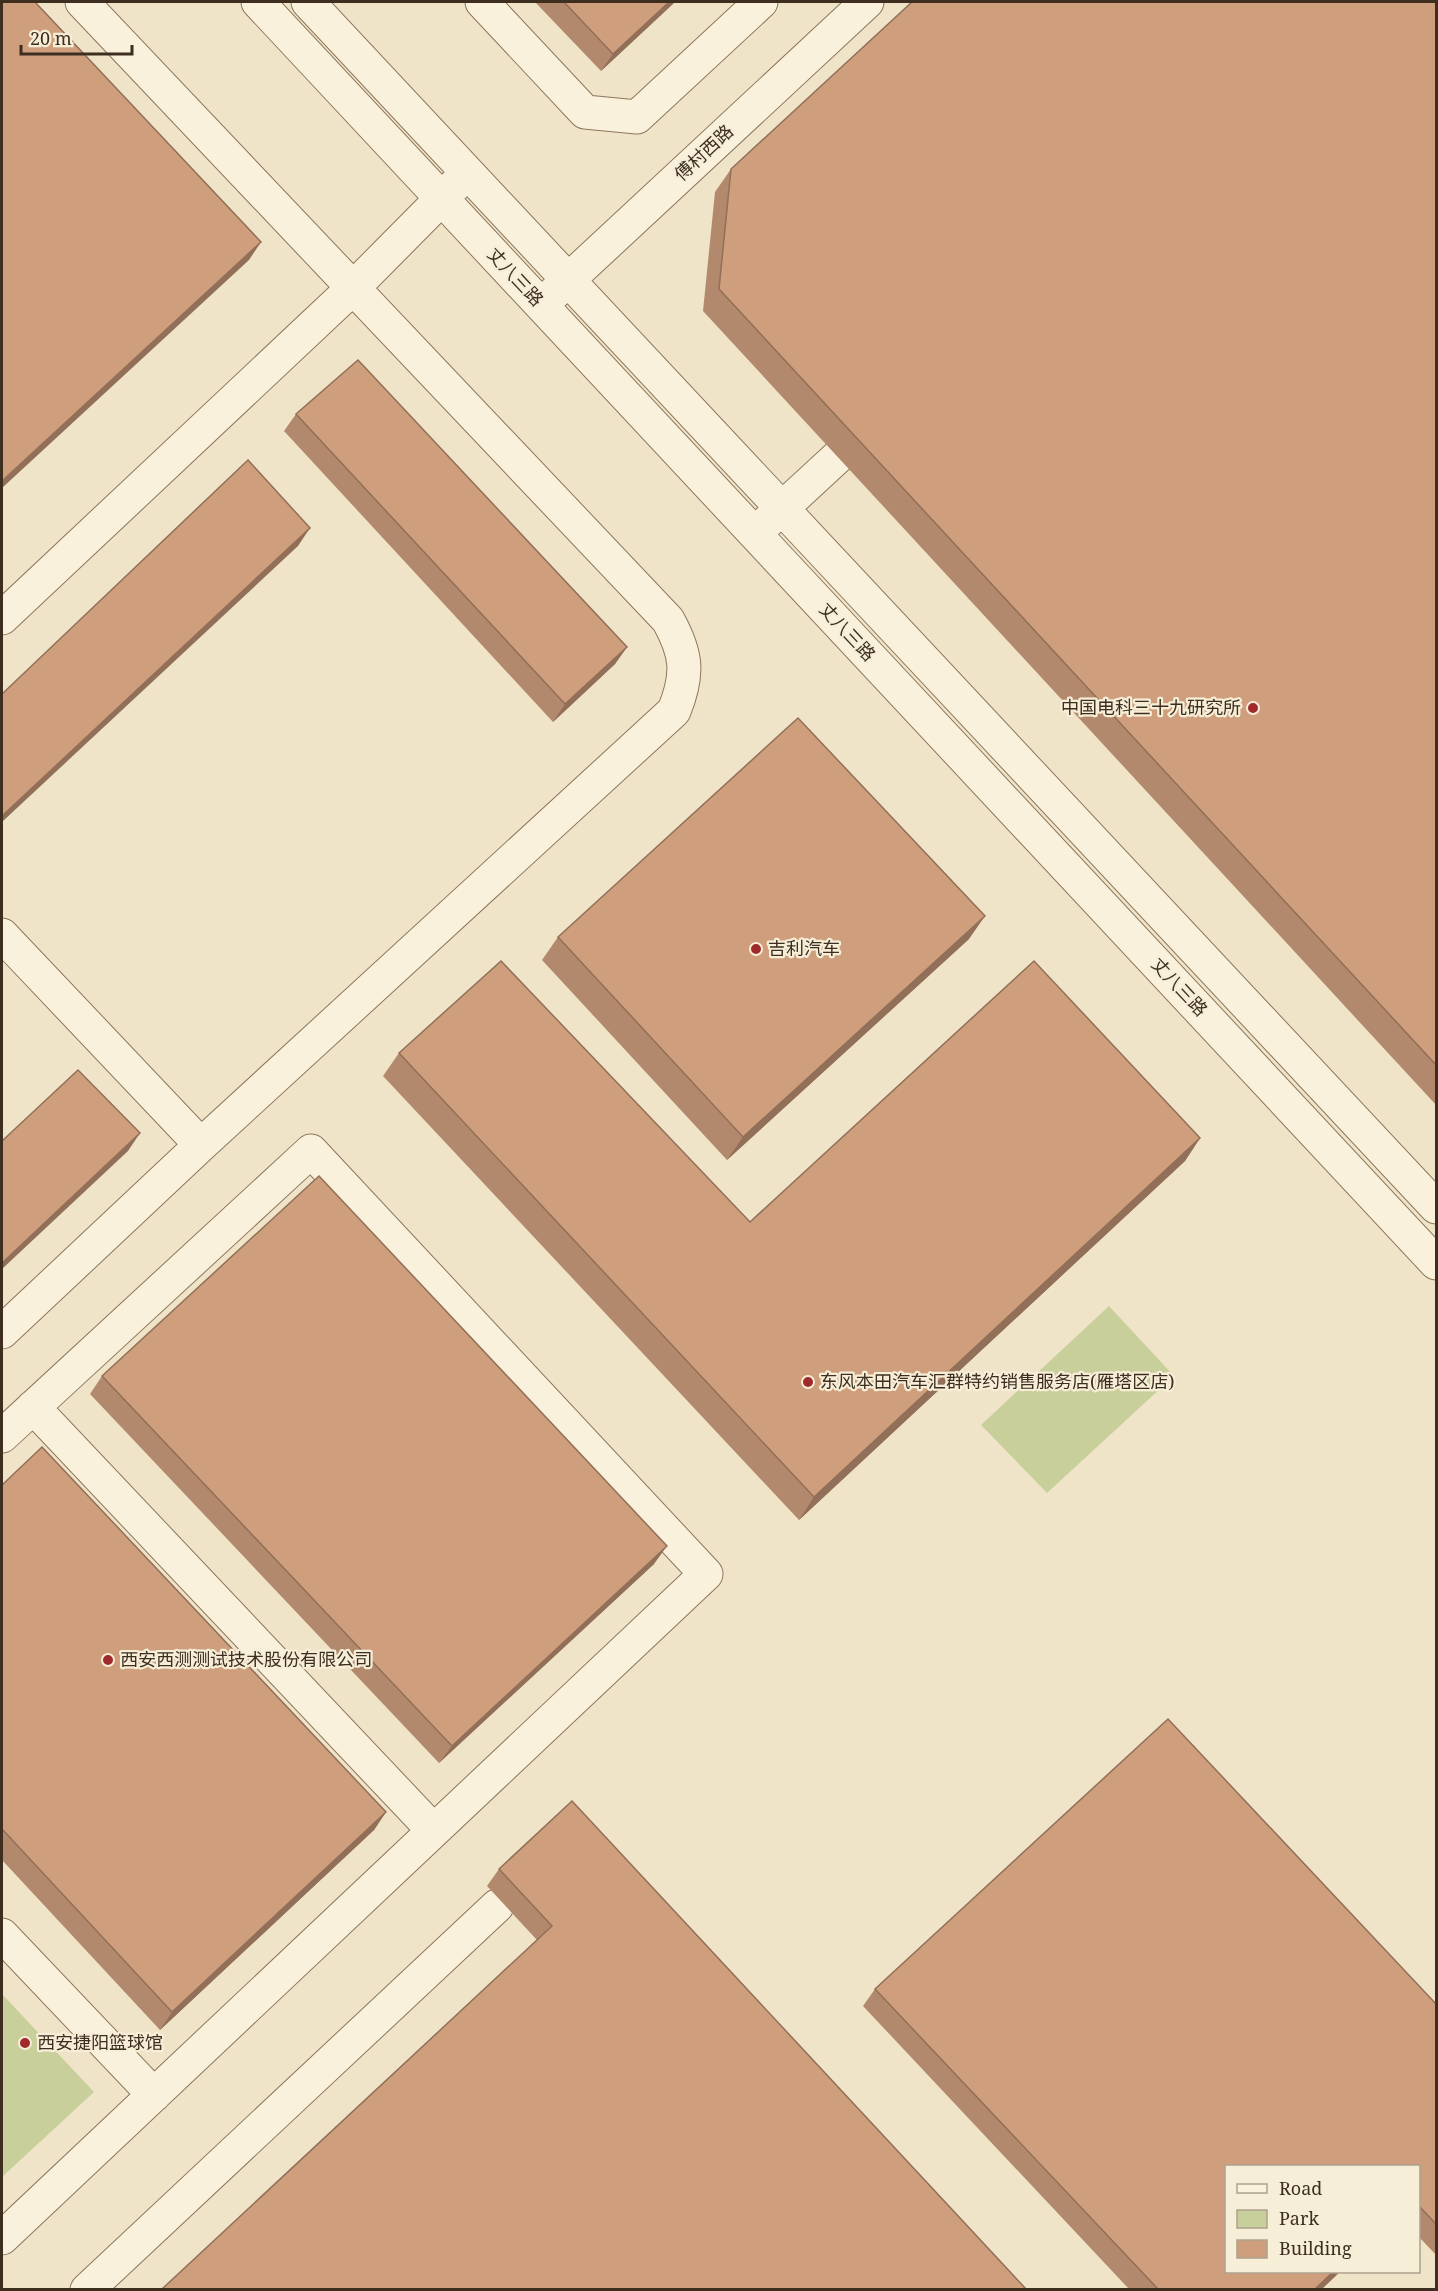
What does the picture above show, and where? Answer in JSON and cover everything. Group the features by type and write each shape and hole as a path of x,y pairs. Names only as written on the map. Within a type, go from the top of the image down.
{"street":[{"path":"2,1332 201,1145 674,711 686,670 680,642 668,620 82,2"},
{"name":"丈八三路","path":"258,2 1437,1263"},
{"name":"丈八三路","path":"308,2 1437,1207"},
{"path":"482,2 585,112 637,117 761,2"},
{"name":"傅村西路","path":"541,305 867,2"},
{"path":"2,618 354,287 467,173"},
{"path":"755,534 894,405"},
{"path":"2,935 201,1145"},
{"path":"2,1436 311,1151 706,1574 2,2238"},
{"path":"33,1407 433,1830"},
{"path":"87,2289 497,1906"},
{"path":"2,1935 154,2096"}],"green space":[{"path":"1109,1306 1174,1376 1047,1493 981,1425"},
{"name":"西安捷阳篮球馆","path":"2,1994 94,2092 2,2177"}],"building":[{"path":"2,2 35,2 261,242 2,481"},
{"path":"564,2 669,2 613,54"},
{"name":"中国电科三十九研究所","path":"912,2 1437,2 1437,1066 719,289 731,169"},
{"path":"358,360 627,647 565,704 296,414"},
{"path":"248,460 310,528 2,816 2,694"},
{"name":"吉利汽车","path":"798,718 985,916 743,1137 558,937"},
{"name":"东风本田汽车汇群特约销售服务店(雁塔区店)","path":"501,961 750,1222 1034,961 1200,1138 814,1497 399,1053"},
{"path":"78,1070 140,1133 2,1263 2,1141"},
{"path":"319,1176 667,1546 452,1746 102,1376"},
{"name":"西安西测测试技术股份有限公司","path":"42,1447 386,1812 172,2012 2,1829 2,1485"},
{"path":"1168,1719 1437,2005 1437,2225 1420,2207 1420,2165 1225,2165 1225,2273 1332,2273 1315,2289 1158,2289 875,1989"},
{"path":"572,1801 1026,2289 162,2289 552,1926 499,1869"}],"place":[{"name":"中国电科三十九研究所","path":"1253,708"},
{"name":"吉利汽车","path":"756,949"},
{"name":"东风本田汽车汇群特约销售服务店(雁塔区店)","path":"808,1382"},
{"name":"西安西测测试技术股份有限公司","path":"108,1660"},
{"name":"西安捷阳篮球馆","path":"25,2043"}]}
